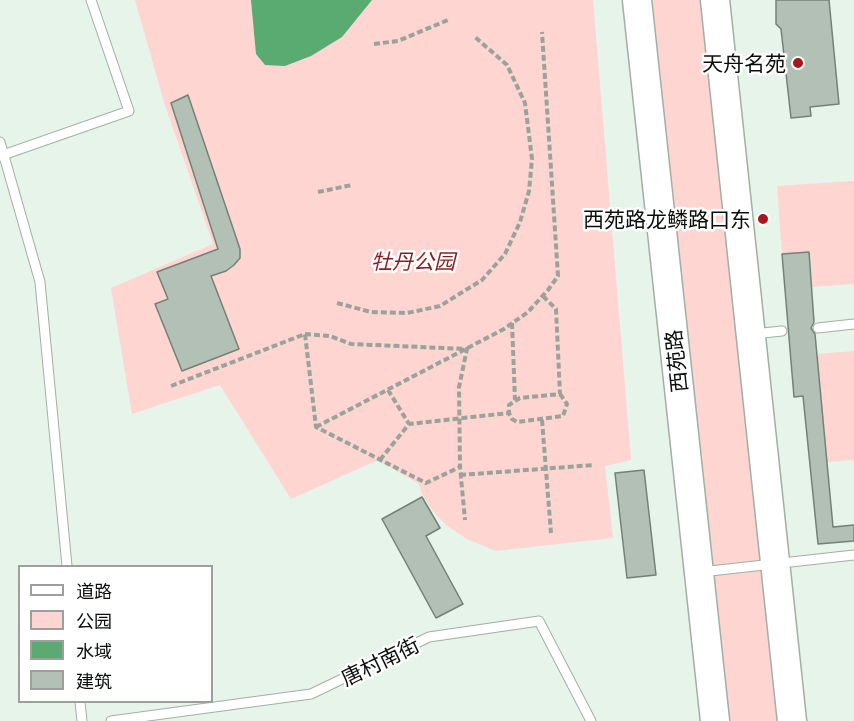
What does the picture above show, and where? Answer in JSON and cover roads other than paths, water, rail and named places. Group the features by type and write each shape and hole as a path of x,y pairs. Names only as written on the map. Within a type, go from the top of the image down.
{"main road":[{"name":"西苑路","path":"637,0 715,721"},
{"path":"715,0 792,721"}],"lane":[{"path":"1,155 129,111 91,0"},
{"path":"0,142 1,155 40,282 67,565"},
{"path":"818,328 854,324"},
{"path":"751,334 782,331"},
{"path":"699,572 854,555"},
{"name":"唐村南街","path":"111,721 311,694 429,637 540,621 591,721"},
{"path":"80,703 82,721"}],"water":[{"path":"251,0 372,0 342,37 311,56 285,66 265,65 256,54"}],"place":[{"name":"天舟名苑","path":"798,63"},
{"name":"西苑路龙鳞路口东","path":"763,219"}],"park label":[{"name":"牡丹公园","path":"413,261"}]}
